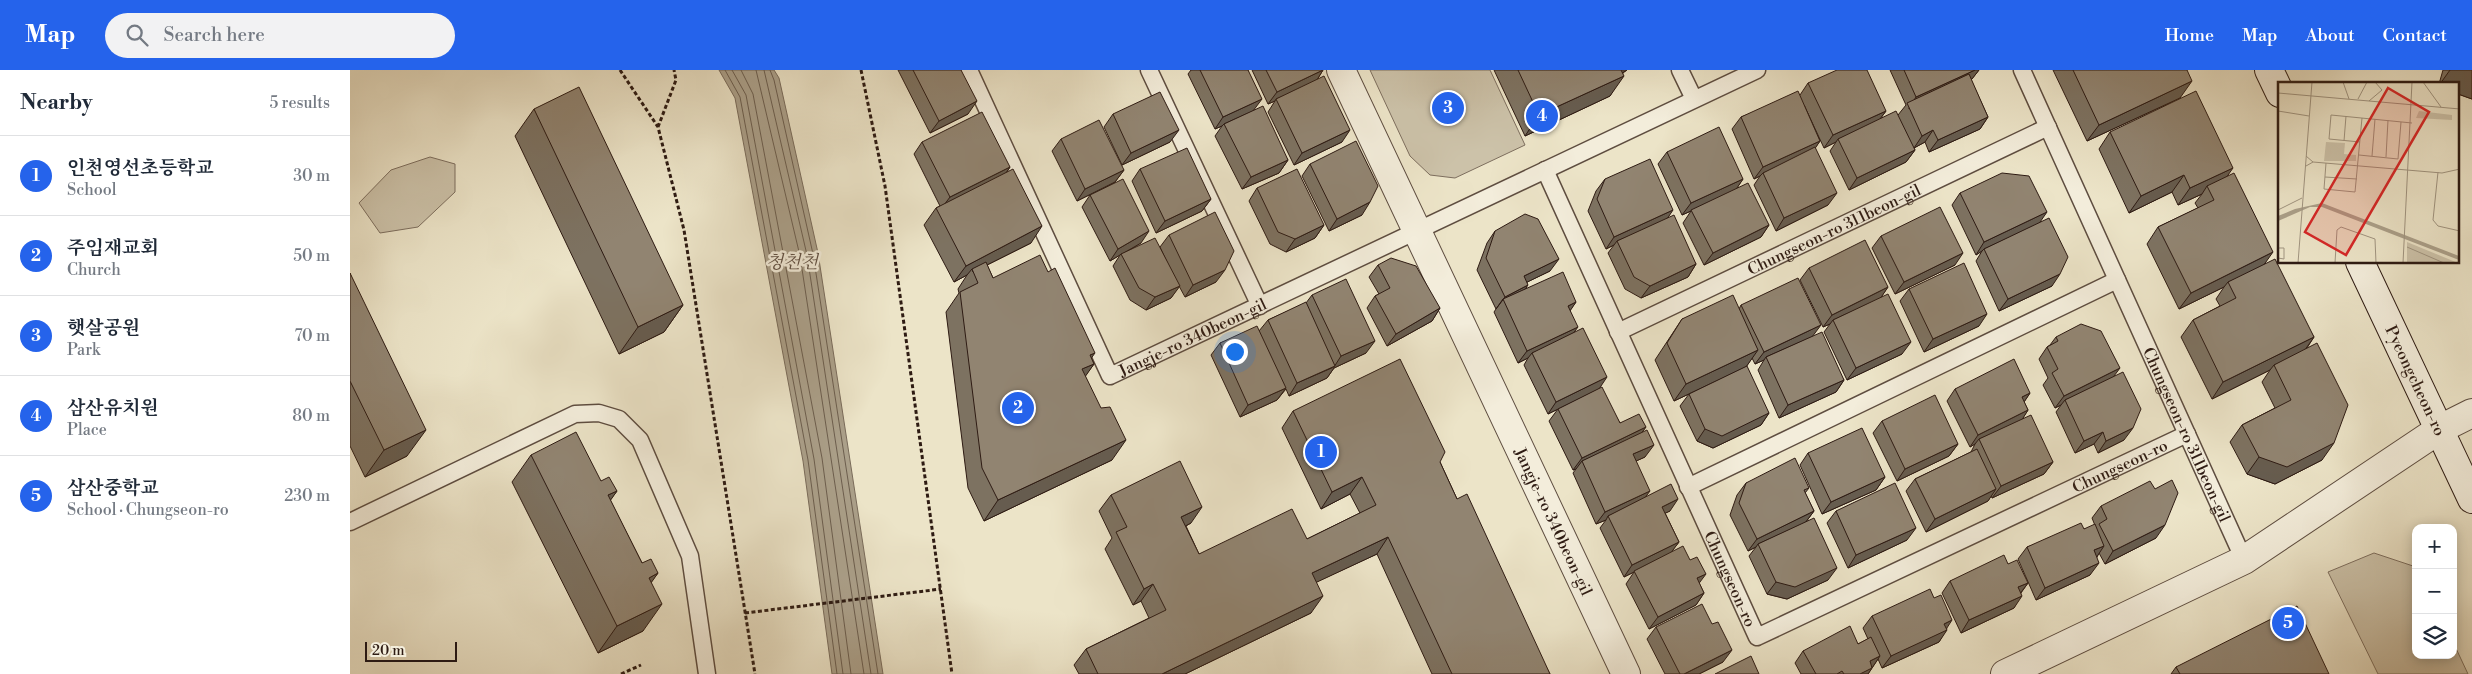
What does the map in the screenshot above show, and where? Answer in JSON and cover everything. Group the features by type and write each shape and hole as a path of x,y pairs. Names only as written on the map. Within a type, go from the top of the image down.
{"street":[{"name":"Jangje-ro 340beon-gil","path":"1341,70 1626,674"},
{"path":"2269,70 2278,88"},
{"name":"Pyeongcheon-ro","path":"2361,264 2472,498"},
{"path":"2005,674 2244,560 2440,429 2472,413"}],"lane":[{"name":"Jangje-ro 340beon-gil","path":"969,70 1110,376 1417,231"},
{"path":"1149,70 1260,306"},
{"path":"1680,70 1694,99"},
{"path":"1417,231 1757,70"},
{"name":"Chungseon-ro 311beon-gil","path":"2022,70 2244,560"},
{"name":"Chungseon-ro 311beon-gil","path":"1618,332 2048,127"},
{"name":"Chungseon-ro","path":"1545,170 1757,637 2187,434"},
{"path":"1688,487 2117,280"},
{"path":"350,522 575,414 599,412 619,420 640,440 690,556 706,674"}],"path":[{"path":"620,70 658,127 684,230 755,674"},
{"path":"658,127 676,80 674,70"},
{"path":"861,70 885,186 952,674"},
{"path":"745,613 941,589"},
{"path":"621,674 642,665"}],"shaded area":[{"path":"1370,70 1490,70 1525,145 1455,178 1430,175 1410,156"},
{"path":"430,157 455,164 455,192 418,227 380,233 359,203 391,170"},
{"path":"2374,553 2412,566 2412,659 2457,659 2457,651 2468,674 2378,674 2328,572"}],"water":[{"name":"청천천","path":"719,70 774,70 779,78 818,253 883,674 832,674 803,461 735,98"}],"building":[{"path":"913,70 961,70 977,101 939,121"},
{"path":"1200,70 1248,70 1262,99 1223,117"},
{"path":"1266,70 1323,70 1277,92"},
{"path":"1518,70 1621,70 1624,76 1539,115"},
{"path":"1837,70 1867,70 1886,111 1833,135 1808,83"},
{"path":"1904,70 1975,70 1916,97"},
{"path":"2073,70 2187,70 2192,81 2099,125"},
{"path":"1969,74 1988,117 1938,140 1933,130 1922,136 1907,103"},
{"path":"1324,76 1350,130 1302,153 1276,99"},
{"path":"579,87 683,305 638,327 534,109"},
{"path":"1798,91 1820,141 1763,167 1741,117"},
{"path":"2196,91 2233,168 2190,188 2184,175 2141,196 2110,132"},
{"path":"1160,92 1179,130 1131,153 1113,114"},
{"path":"1263,106 1288,160 1251,177 1224,124"},
{"path":"1896,111 1915,150 1857,178 1838,139"},
{"path":"982,112 1010,167 950,197 922,142"},
{"path":"1099,120 1124,170 1085,189 1061,139"},
{"path":"1719,127 1743,179 1691,203 1667,152"},
{"path":"1356,141 1378,186 1370,202 1337,219 1310,164"},
{"path":"1815,147 1837,193 1784,218 1763,173"},
{"path":"1187,148 1211,199 1165,221 1140,169"},
{"path":"1650,159 1673,210 1614,237 1597,199 1605,179"},
{"path":"1013,169 1042,226 966,266 936,208"},
{"path":"1297,169 1324,225 1295,239 1278,232 1257,188"},
{"path":"2002,173 2029,176 2047,212 1984,242 1960,193"},
{"path":"2234,173 2273,252 2191,293 2158,227 2214,200 2207,186"},
{"path":"1123,179 1149,231 1118,249 1090,195"},
{"path":"1748,183 1769,225 1713,253 1691,210"},
{"path":"1940,207 1963,253 1904,282 1881,236"},
{"path":"1215,212 1234,251 1225,270 1193,285 1169,235"},
{"path":"1525,214 1538,219 1559,259 1524,276 1528,285 1505,297 1486,258 1495,231"},
{"path":"1674,215 1696,264 1650,286 1634,277 1617,241"},
{"path":"2049,218 2068,257 2060,274 2008,299 1984,249"},
{"path":"1155,238 1180,286 1155,297 1139,288 1121,254"},
{"path":"1865,240 1888,287 1832,315 1809,268"},
{"path":"1040,255 1048,272 1055,268 1095,353 1090,355 1094,364 1082,369 1101,408 1110,407 1126,440 998,500 982,468 960,292 978,283 972,269 986,262 993,278"},
{"path":"1391,258 1416,266 1440,308 1396,334 1375,296 1390,288 1378,265"},
{"path":"2275,259 2314,337 2223,382 2193,320 2236,298 2228,282"},
{"path":"1964,263 1987,314 1933,339 1909,289"},
{"path":"1563,272 1576,302 1568,306 1578,327 1527,351 1503,299"},
{"path":"350,273 426,430 384,450 350,381"},
{"path":"1798,278 1821,325 1764,352 1741,305"},
{"path":"1346,279 1375,341 1341,356 1312,295"},
{"path":"1888,294 1911,342 1856,368 1833,320"},
{"path":"1733,295 1758,350 1686,384 1667,343 1682,319"},
{"path":"1306,302 1335,366 1297,383 1268,320"},
{"path":"2081,324 2101,331 2120,368 2064,396 2052,373 2058,369 2047,347 2058,341 2056,337"},
{"path":"1257,326 1286,388 1248,405 1220,343"},
{"path":"1583,328 1607,377 1556,402 1532,353"},
{"path":"1822,332 1844,380 1788,405 1766,357"},
{"path":"2317,343 2348,405 2334,443 2287,467 2259,457 2242,425 2291,400 2274,365"},
{"path":"1400,359 1445,452 1440,462 1457,499 1467,494 1550,674 1452,674 1388,537 1312,573 1323,596 1162,674 1098,674 1086,649 1166,610 1153,584 1144,589 1116,532 1127,527 1111,495 1180,461 1202,507 1181,517 1199,554 1292,509 1307,539 1376,505 1362,477 1332,492 1293,411"},
{"path":"2014,359 2030,393 2022,397 2028,410 1978,435 1955,389"},
{"path":"1747,366 1769,413 1722,436 1705,429 1689,394"},
{"path":"2123,372 2141,409 2133,428 2106,441 2103,432 2084,441 2065,400"},
{"path":"1602,387 1620,423 1639,414 1646,427 1582,458 1558,409"},
{"path":"1935,395 1958,444 1905,469 1882,421"},
{"path":"2031,415 2053,462 2001,486 1979,439"},
{"path":"1862,428 1885,477 1831,502 1808,453"},
{"path":"1647,430 1654,445 1633,454 1650,491 1605,512 1582,461"},
{"path":"576,432 601,481 609,477 617,491 608,495 642,563 651,559 658,573 649,578 662,604 617,626 531,455"},
{"path":"1977,449 1996,489 1935,519 1915,479"},
{"path":"1795,458 1809,488 1804,490 1814,511 1757,539 1739,503 1746,483"},
{"path":"2172,480 2178,493 2165,525 2113,551 2099,524 2107,519 2101,506 2150,481 2155,489"},
{"path":"1895,483 1916,528 1856,555 1836,511"},
{"path":"1671,484 1678,499 1662,507 1679,542 1632,565 1608,516"},
{"path":"1814,518 1837,568 1795,587 1776,582 1758,544"},
{"path":"2081,523 2084,529 2095,524 2104,546 2094,550 2099,563 2045,588 2027,547"},
{"path":"1683,546 1690,560 1697,557 1706,574 1697,578 1704,593 1658,617 1634,571"},
{"path":"2004,555 2008,564 2017,560 2028,583 2018,587 2022,596 1969,620 1950,581"},
{"path":"1930,589 1934,598 1941,595 1952,620 1944,624 1947,630 1891,656 1872,616"},
{"path":"1702,604 1712,624 1718,622 1732,650 1684,674 1680,674 1656,627"},
{"path":"2297,606 2329,674 2180,674 2176,667"},
{"path":"1850,626 1858,644 1871,637 1880,656 1870,661 1872,668 1860,674 1844,674 1842,671 1837,674 1816,674 1803,651"},
{"path":"1751,656 1759,674 1715,674"}],"place":[{"name":"햇살공원","path":"1448,108"},
{"name":"삼산유치원","path":"1542,116"},
{"name":"주임재교회","path":"1018,408"},
{"name":"인천영선초등학교","path":"1321,452"},
{"name":"삼산중학교","path":"2288,623"}]}
